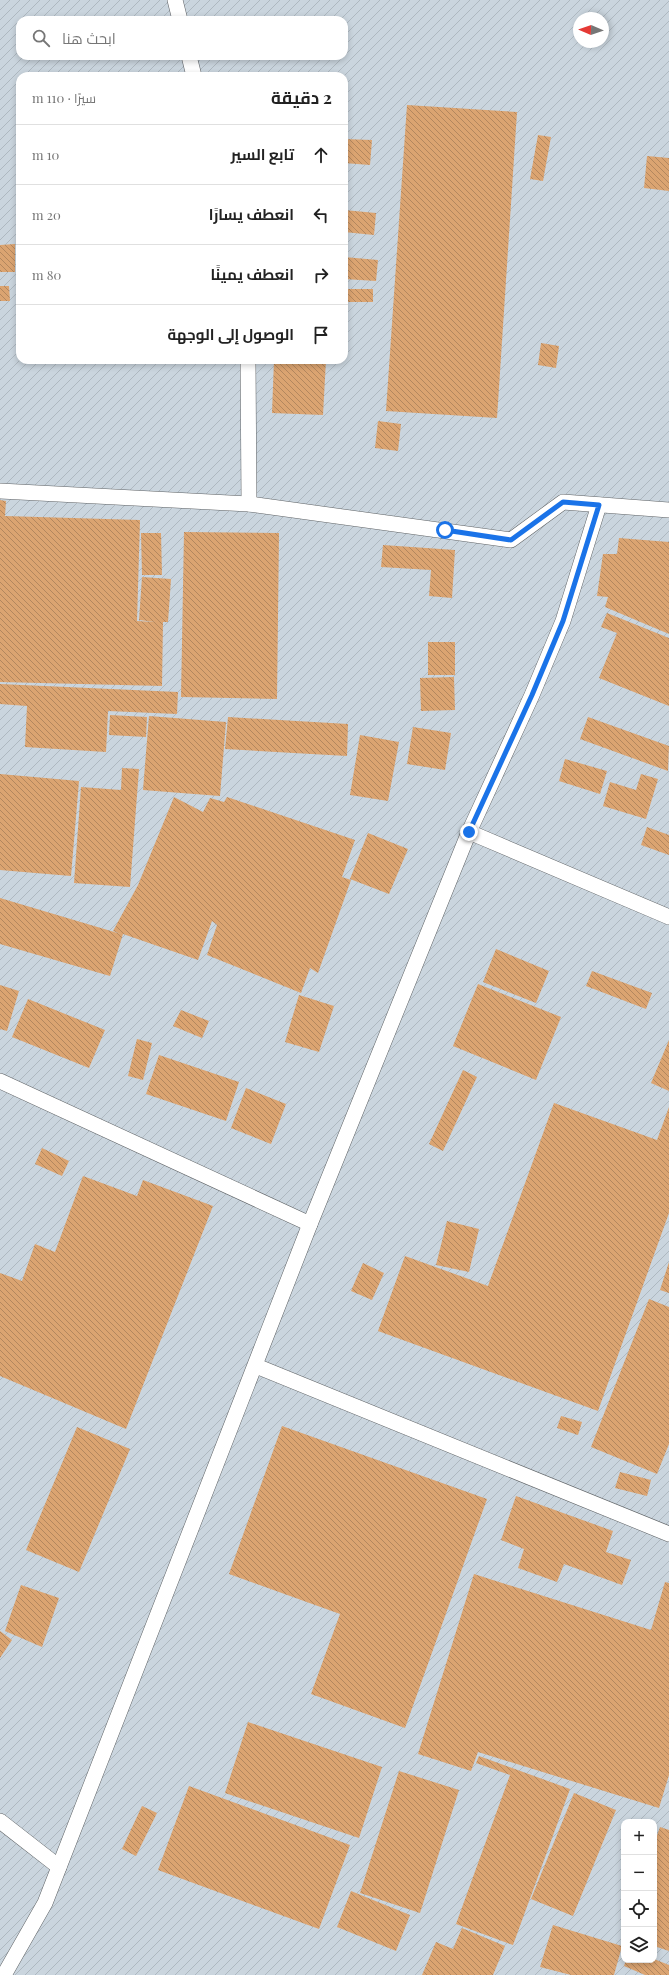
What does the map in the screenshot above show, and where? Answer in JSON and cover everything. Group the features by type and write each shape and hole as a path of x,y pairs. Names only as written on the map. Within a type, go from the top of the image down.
{"lane":[{"path":"175,0 179,16"},
{"path":"190,60 193,72"},
{"path":"248,364 249,504"},
{"path":"0,491 249,504 511,540 563,502 669,510"},
{"path":"4,1975 45,1903 256,1366 310,1224 469,832 532,695 563,621 599,505"},
{"path":"469,832 669,917"},
{"path":"0,1081 310,1224"},
{"path":"256,1366 669,1534"},
{"path":"0,1821 59,1867"}],"shaded area":[{"path":"0,0 669,0 669,1975 0,1975"}],"building":[{"path":"407,105 517,112 497,418 386,411"},
{"path":"538,135 551,137 543,181 530,179"},
{"path":"348,139 372,140 370,165 348,163"},
{"path":"647,156 669,158 669,191 644,188"},
{"path":"348,210 376,213 374,235 348,232"},
{"path":"15,244 15,272 0,272 0,245"},
{"path":"348,257 378,260 376,281 348,279"},
{"path":"0,286 9,286 10,301 0,301"},
{"path":"348,289 373,289 373,302 348,302"},
{"path":"541,343 559,346 556,368 538,365"},
{"path":"274,364 326,364 323,415 272,413"},
{"path":"378,421 401,424 398,451 375,448"},
{"path":"0,500 6,501 5,516 140,520 137,621 155,622 139,620 142,577 171,579 168,622 163,622 162,686 0,682"},
{"path":"184,532 279,533 277,699 181,697"},
{"path":"141,533 161,533 162,575 142,575"},
{"path":"619,538 669,542 669,634 605,607 608,597 597,596 603,554 617,554"},
{"path":"383,545 455,550 452,598 429,596 431,570 381,567"},
{"path":"607,613 669,638 669,706 599,678 617,633 601,627"},
{"path":"428,642 455,642 455,675 428,675"},
{"path":"454,677 455,710 421,711 420,678"},
{"path":"0,684 178,692 177,714 108,711 106,752 25,747 27,706 0,704"},
{"path":"110,715 147,717 146,737 109,735"},
{"path":"149,716 226,722 220,796 143,790"},
{"path":"228,717 348,724 347,756 225,749"},
{"path":"588,717 669,746 668,771 580,739"},
{"path":"413,727 451,733 445,770 407,764"},
{"path":"360,735 399,742 388,801 350,795"},
{"path":"565,759 607,771 600,794 559,781"},
{"path":"122,768 139,769 130,887 74,883 81,787 121,790"},
{"path":"0,774 79,781 71,876 0,870"},
{"path":"641,774 658,779 646,819 603,806 610,782 636,790"},
{"path":"174,797 203,812 210,798 224,802 227,797 355,840 342,877 351,880 318,973 310,968 301,993 207,955 217,925 212,921 198,960 123,934 110,976 0,944 0,898 121,934 113,931 138,885"},
{"path":"647,827 669,835 669,855 641,845"},
{"path":"368,833 408,849 389,894 350,879"},
{"path":"496,949 549,971 536,1003 483,982"},
{"path":"592,971 652,993 646,1009 586,986"},
{"path":"478,984 561,1017 536,1080 453,1046"},
{"path":"0,985 19,991 7,1031 0,1029"},
{"path":"299,995 334,1006 319,1052 285,1042"},
{"path":"28,999 105,1030 89,1068 12,1037"},
{"path":"181,1010 209,1021 202,1038 173,1026"},
{"path":"137,1039 152,1043 143,1080 128,1076"},
{"path":"669,1040 669,1091 651,1083"},
{"path":"159,1055 239,1082 226,1121 146,1094"},
{"path":"463,1070 477,1077 443,1151 429,1144"},
{"path":"246,1088 286,1104 271,1144 231,1128"},
{"path":"554,1103 657,1140 669,1107 669,1213 598,1411 378,1331 405,1256 488,1286"},
{"path":"42,1148 69,1161 62,1176 35,1164"},
{"path":"83,1176 137,1196 143,1180 213,1206 126,1429 0,1376 0,1273 22,1281 35,1244 55,1252"},
{"path":"447,1221 479,1229 469,1272 436,1265"},
{"path":"669,1262 669,1293 660,1290"},
{"path":"363,1263 384,1273 372,1300 351,1291"},
{"path":"649,1299 669,1307 669,1444 657,1474 591,1447"},
{"path":"561,1416 582,1422 578,1435 557,1428"},
{"path":"282,1426 487,1499 405,1728 311,1694 340,1614 229,1574"},
{"path":"77,1427 130,1449 79,1572 26,1550"},
{"path":"620,1472 651,1480 647,1496 615,1488"},
{"path":"516,1496 613,1531 606,1552 631,1560 622,1585 564,1564 557,1582 518,1568 524,1549 501,1540"},
{"path":"474,1574 651,1630 665,1582 669,1583 669,1775 659,1808 478,1752 471,1771 418,1754"},
{"path":"21,1585 59,1598 42,1647 5,1631"},
{"path":"0,1631 12,1640 0,1658"},
{"path":"248,1722 382,1767 359,1838 225,1793"},
{"path":"479,1756 570,1789 513,1945 456,1924 510,1775 476,1763"},
{"path":"399,1771 459,1790 420,1913 360,1893"},
{"path":"189,1786 350,1845 319,1929 158,1870"},
{"path":"574,1793 616,1810 573,1916 531,1899"},
{"path":"142,1806 157,1813 136,1856 122,1849"},
{"path":"660,1827 669,1830 669,1951 657,1947 657,1836"},
{"path":"351,1891 410,1915 396,1951 337,1927"},
{"path":"553,1925 621,1946 614,1975 571,1975 540,1967"},
{"path":"462,1928 505,1946 493,1975 422,1975 436,1942 453,1949"},
{"path":"657,1960 669,1965 669,1975 645,1975 624,1966 625,1963 657,1963"}],"route":[{"path":"445,530 511,540 563,502 599,505 563,621 532,695 469,832"}]}
